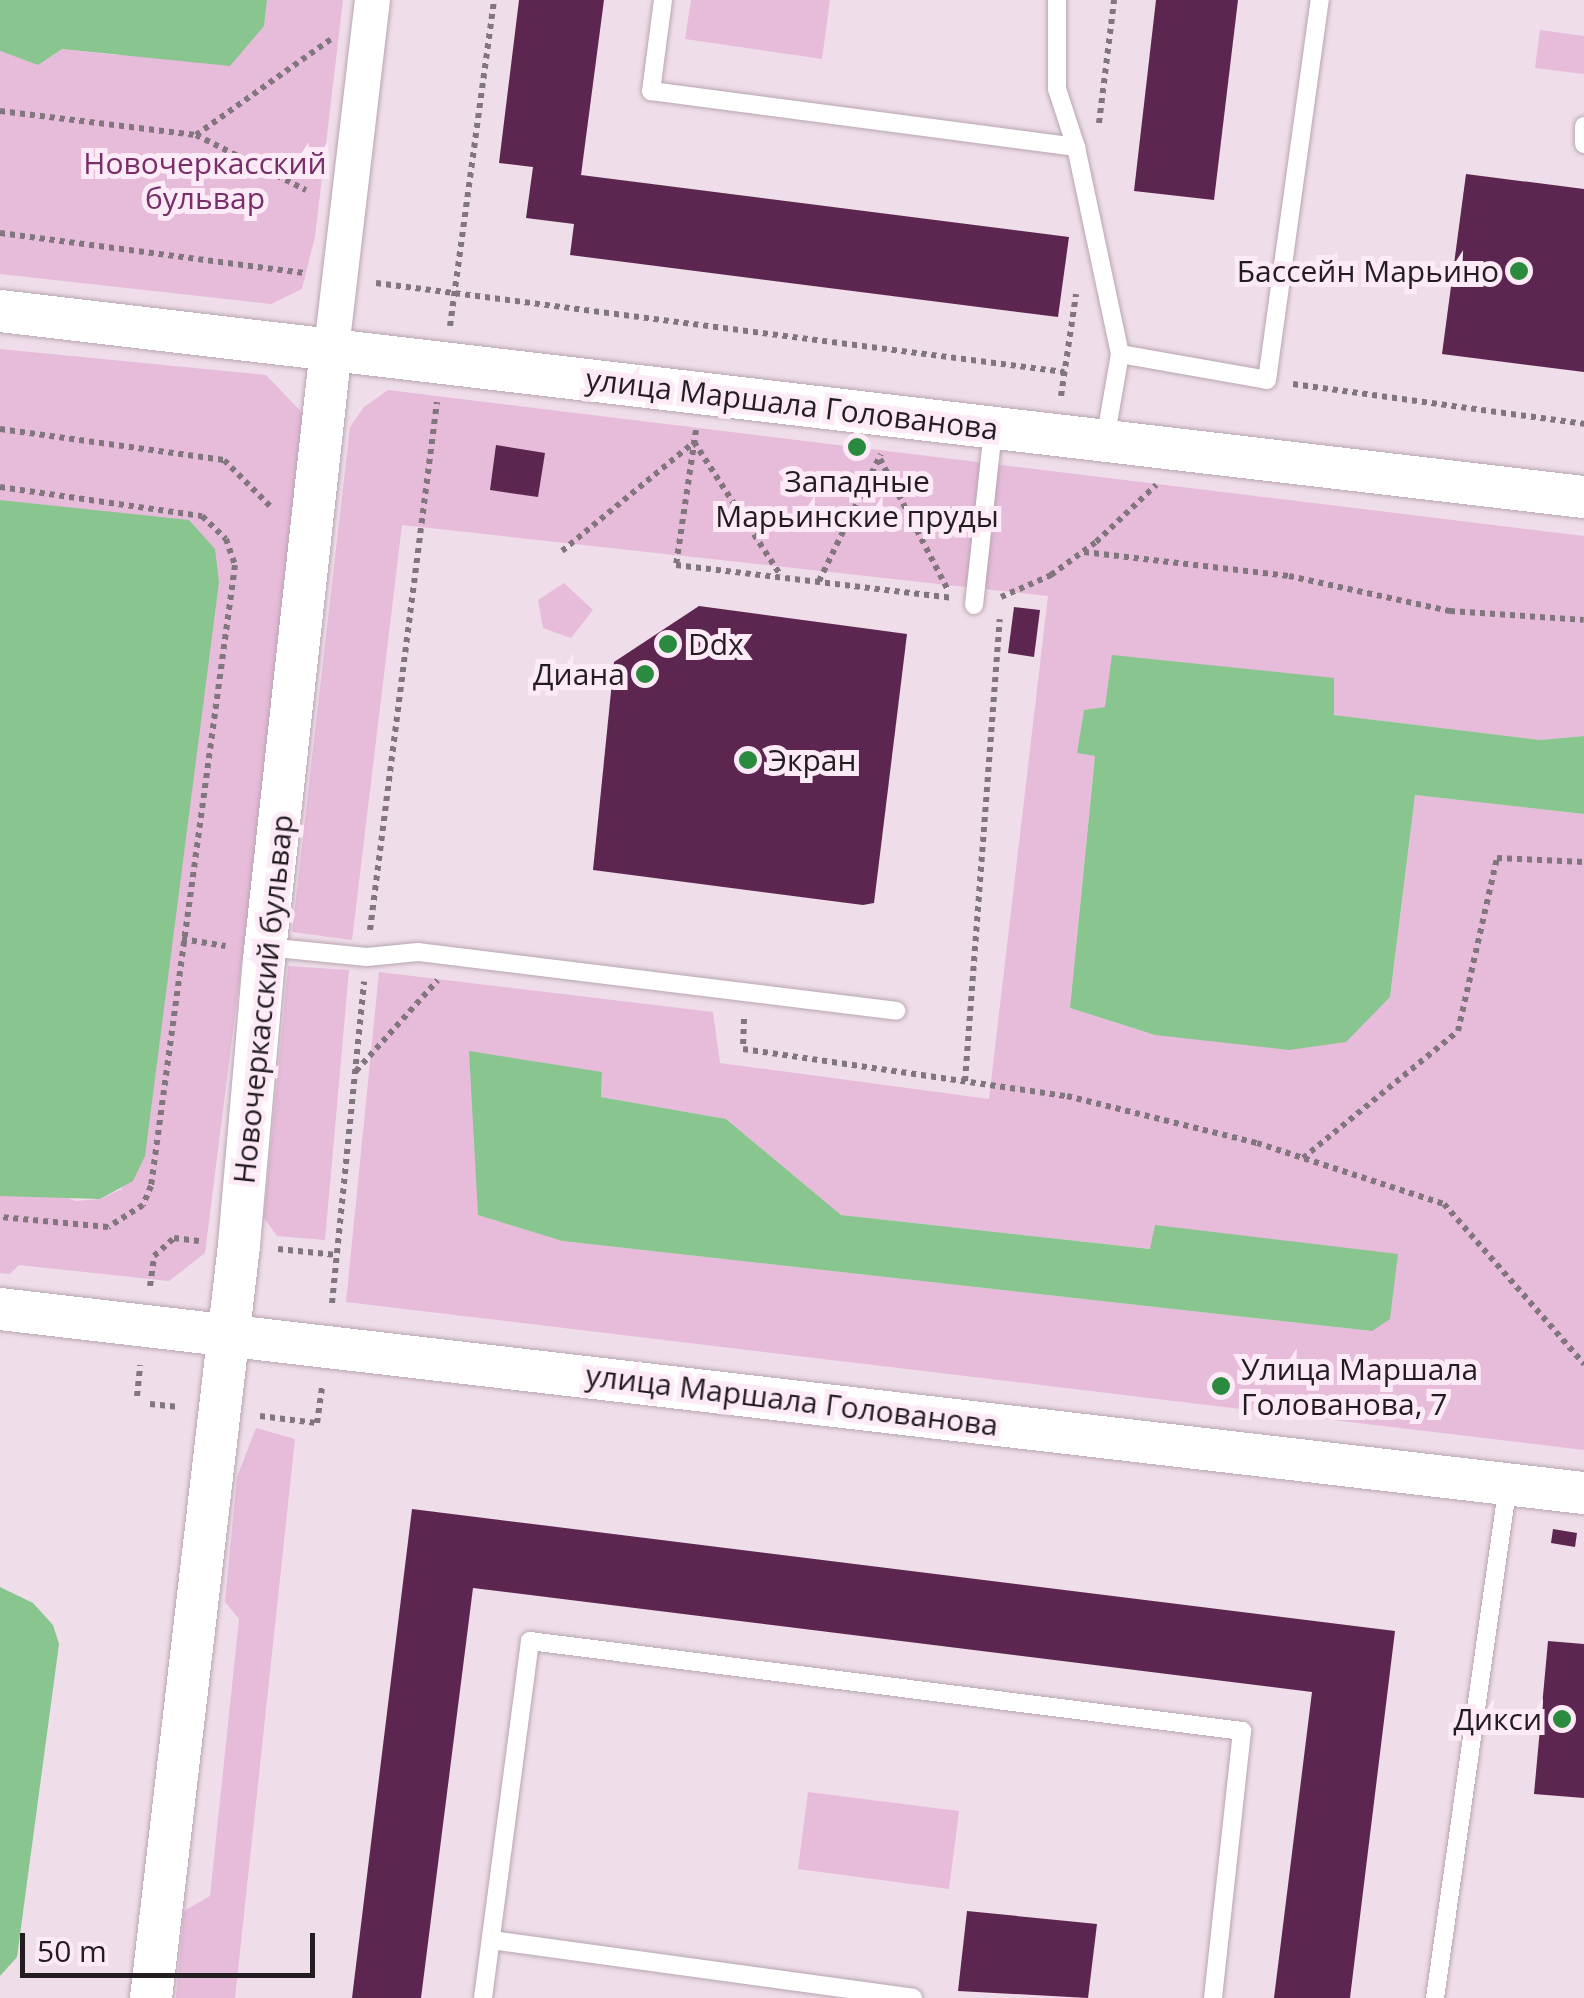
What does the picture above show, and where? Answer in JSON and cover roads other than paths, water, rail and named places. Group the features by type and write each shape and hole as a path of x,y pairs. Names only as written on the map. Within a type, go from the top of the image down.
{"street":[{"name":"Новочеркасский бульвар","path":"151,1998 228,1336 266,947 371,5"},
{"name":"улица Маршала Голованова","path":"0,311 993,430 1584,496"},
{"name":"улица Маршала Голованова","path":"0,1310 1584,1492"}],"lane":[{"path":"663,0 651,90 1076,146"},
{"path":"1057,0 1056,89 1076,146 1120,354 1105,442"},
{"path":"1120,354 1267,380 1320,0"},
{"path":"1584,126 1584,144"},
{"path":"974,605 993,430"},
{"path":"266,947 367,956 418,952 896,1010"},
{"path":"1436,1998 1508,1483"},
{"path":"483,1998 530,1640 1242,1731 1213,1998"},
{"path":"491,1940 913,1998"}],"place":[{"name":"Бассейн Марьино","path":"1519,271"},
{"name":"Западные Марьинские пруды","path":"857,447"},
{"name":"Ddx","path":"668,644"},
{"name":"Диана","path":"645,674"},
{"name":"Экран","path":"748,760"},
{"name":"Улица Маршала Голованова, 7","path":"1221,1386"},
{"name":"Дикси","path":"1562,1719"}]}
